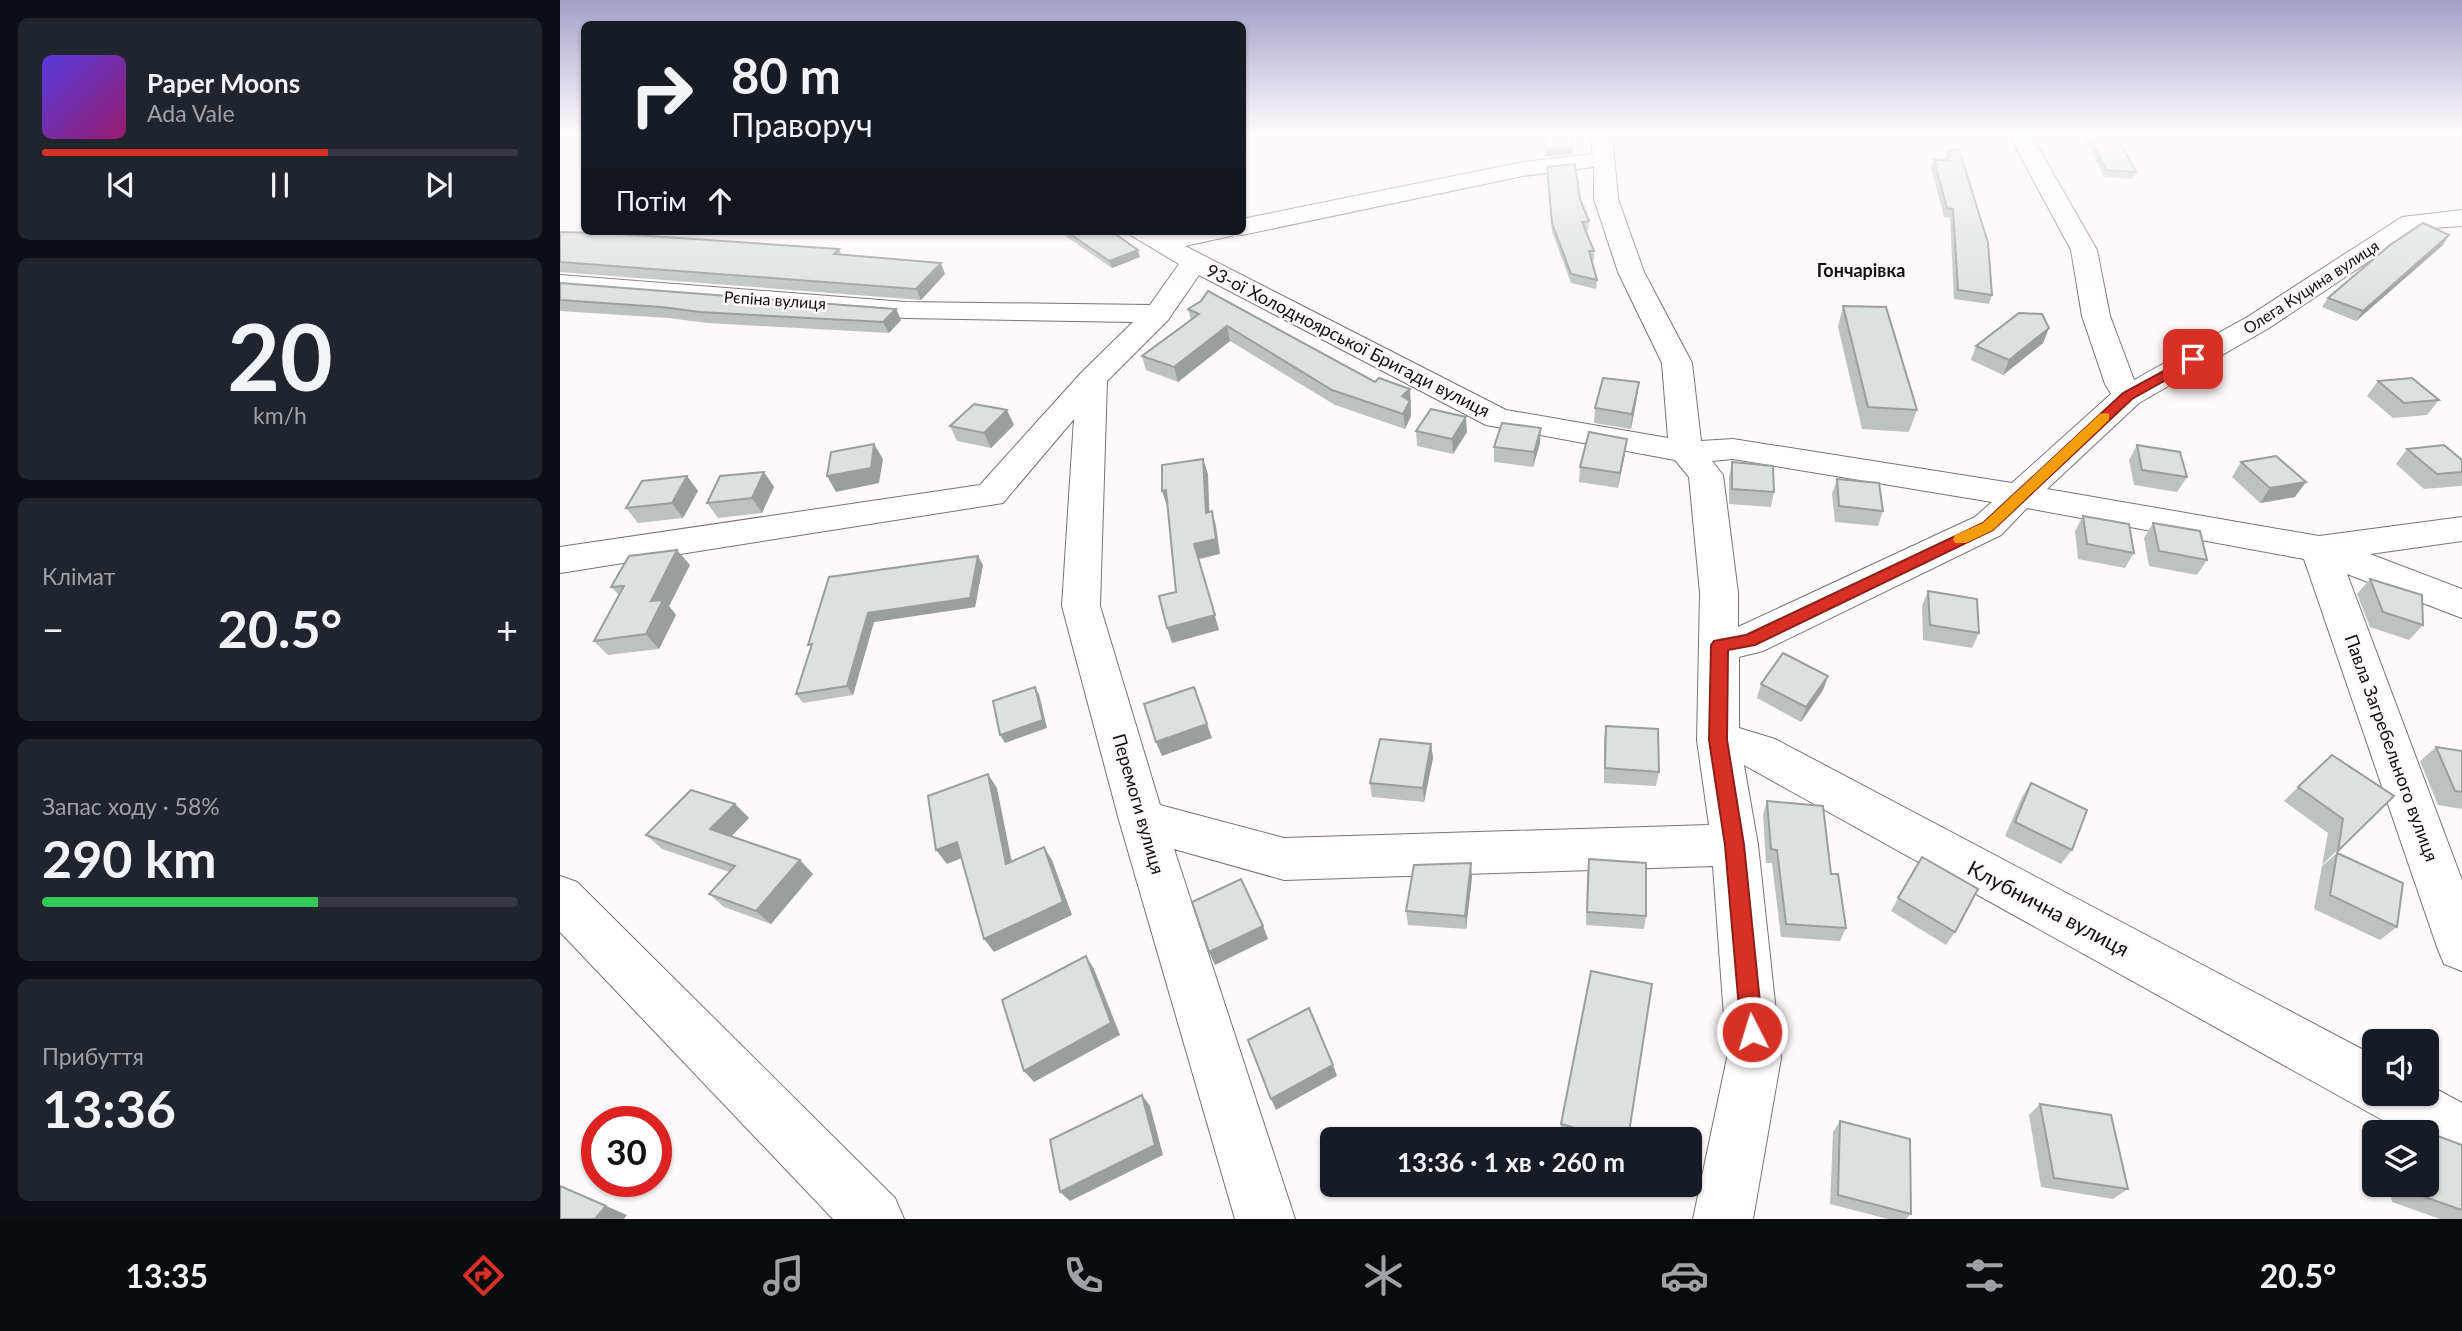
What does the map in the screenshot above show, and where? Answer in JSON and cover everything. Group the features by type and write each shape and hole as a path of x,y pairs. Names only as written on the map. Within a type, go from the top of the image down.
{"street":[{"path":"1246,226 1422,190"},
{"path":"1605,190 1605,199 1631,272 1677,363 1686,452 1706,475 1719,593 1718,740 1735,845 1754,1058 1723,1219"},
{"path":"2051,190 2084,250 2095,316 2120,384 2128,396"},
{"name":"Олега Куцина вулиця","path":"2019,495 2128,396 2259,322 2411,222 2462,218"},
{"path":"560,560 991,495 1092,379 1158,314 1166,245 1206,235"},
{"name":"93-ої Холодноярської Бригади вулиця","path":"1166,245 1497,418 1686,452 1733,449 2019,495 2319,549 2462,604"},
{"name":"Рєпіна вулиця","path":"560,283 905,310 1158,314"},
{"name":"Перемоги вулиця","path":"1092,379 1081,606 1142,820 1265,1219"},
{"path":"1719,645 1749,640 1988,526 2019,495"},
{"path":"2319,549 2462,529"},
{"name":"Павла Загребельного вулиця","path":"2319,549 2462,947"},
{"name":"Клубнична вулиця","path":"1718,740 1760,752 2362,1079"},
{"path":"1142,820 1284,859 1735,845"},
{"path":"560,898 874,1219"},
{"path":"2411,1106 2462,1133"}],"building":[{"path":"1549,190 1579,190 1589,221 1582,222 1594,251 1589,251 1597,280 1571,274 1552,223"},
{"path":"1942,190 1972,190 1988,243 1992,295 1958,290 1953,209 1947,208"},
{"path":"2423,223 2449,235 2363,311 2328,298 2390,245"},
{"path":"560,232 839,249 834,254 941,263 916,289 560,262"},
{"path":"1072,235 1117,235 1138,250 1109,261"},
{"path":"560,283 896,309 883,322 700,312 560,300"},
{"path":"1208,291 1375,382 1379,378 1410,389 1402,396 1410,401 1403,414 1332,390 1227,326 1174,367 1142,356 1199,314 1188,309 1201,301"},
{"path":"1843,306 1886,307 1917,410 1868,407"},
{"path":"2019,313 2042,314 2049,328 2009,360 1976,346"},
{"path":"1603,378 1639,382 1632,414 1595,408"},
{"path":"2412,378 2439,400 2404,403 2378,381"},
{"path":"974,404 1007,410 984,433 950,426"},
{"path":"1431,409 1466,417 1452,439 1416,431"},
{"path":"1502,423 1541,428 1534,452 1494,447"},
{"path":"1589,432 1627,439 1620,473 1580,467"},
{"path":"874,444 871,468 827,476 831,452"},
{"path":"2137,445 2180,452 2187,477 2142,470"},
{"path":"2444,445 2462,460 2462,472 2437,474 2407,449"},
{"path":"2276,456 2306,482 2270,488 2241,462"},
{"path":"1203,459 1206,513 1212,511 1216,539 1194,544 1215,615 1167,628 1159,596 1176,592 1166,490 1162,491 1162,465"},
{"path":"1732,462 1773,466 1774,492 1732,489"},
{"path":"764,472 752,498 707,503 720,476"},
{"path":"687,476 672,503 626,508 642,481"},
{"path":"1837,479 1879,483 1883,511 1839,506"},
{"path":"2083,516 2129,524 2134,553 2087,544"},
{"path":"2153,523 2200,531 2207,560 2159,551"},
{"path":"677,550 651,601 663,600 646,634 594,641 624,586 611,587 629,556"},
{"path":"978,556 970,598 868,613 847,686 796,694 829,577"},
{"path":"2370,579 2422,595 2423,625 2383,612"},
{"path":"1928,591 1977,599 1979,633 1930,625"},
{"path":"1783,653 1828,676 1806,707 1761,684"},
{"path":"1035,687 1043,720 1000,735 993,701"},
{"path":"1194,687 1207,724 1156,742 1144,704"},
{"path":"1606,726 1658,729 1659,772 1605,768"},
{"path":"1380,739 1431,744 1423,788 1370,783"},
{"path":"2436,747 2462,751 2462,792 2455,791"},
{"path":"2332,755 2394,796 2338,851 2343,819 2298,787"},
{"path":"988,774 1006,864 1044,847 1063,902 984,939 957,842 936,850 928,796"},
{"path":"2031,783 2087,810 2072,850 2015,822"},
{"path":"691,790 735,804 710,829 800,860 756,911 709,894 735,866 646,835"},
{"path":"1767,801 1823,806 1831,874 1838,874 1846,928 1786,924 1777,850 1771,849"},
{"path":"2337,853 2403,883 2397,927 2330,895"},
{"path":"1922,857 1978,889 1955,932 1898,898"},
{"path":"1589,859 1646,863 1646,916 1587,912"},
{"path":"1471,863 1465,916 1406,911 1414,865"},
{"path":"1241,879 1263,926 1209,952 1192,902"},
{"path":"1086,956 1111,1023 1024,1071 1002,1000"},
{"path":"1591,971 1652,984 1630,1127 1571,1127 1561,1124"},
{"path":"1309,1008 1333,1065 1271,1099 1248,1040"},
{"path":"1142,1095 1155,1145 1060,1192 1050,1140"},
{"path":"2040,1104 2111,1115 2128,1189 2054,1178"},
{"path":"1840,1121 1910,1139 1911,1214 1838,1195"},
{"path":"2439,1136 2462,1145 2462,1210 2425,1197 2439,1197"},
{"path":"560,1186 606,1206 595,1219 560,1219"}],"slow traffic":[{"path":"1961,539 1988,526 2105,417"}],"district":[{"name":"Гончарівка","path":"1861,271"}],"route":[{"path":"1752,1032 1735,845 1718,740 1719,645 1749,640 1988,526 2128,396 2193,359"}]}
